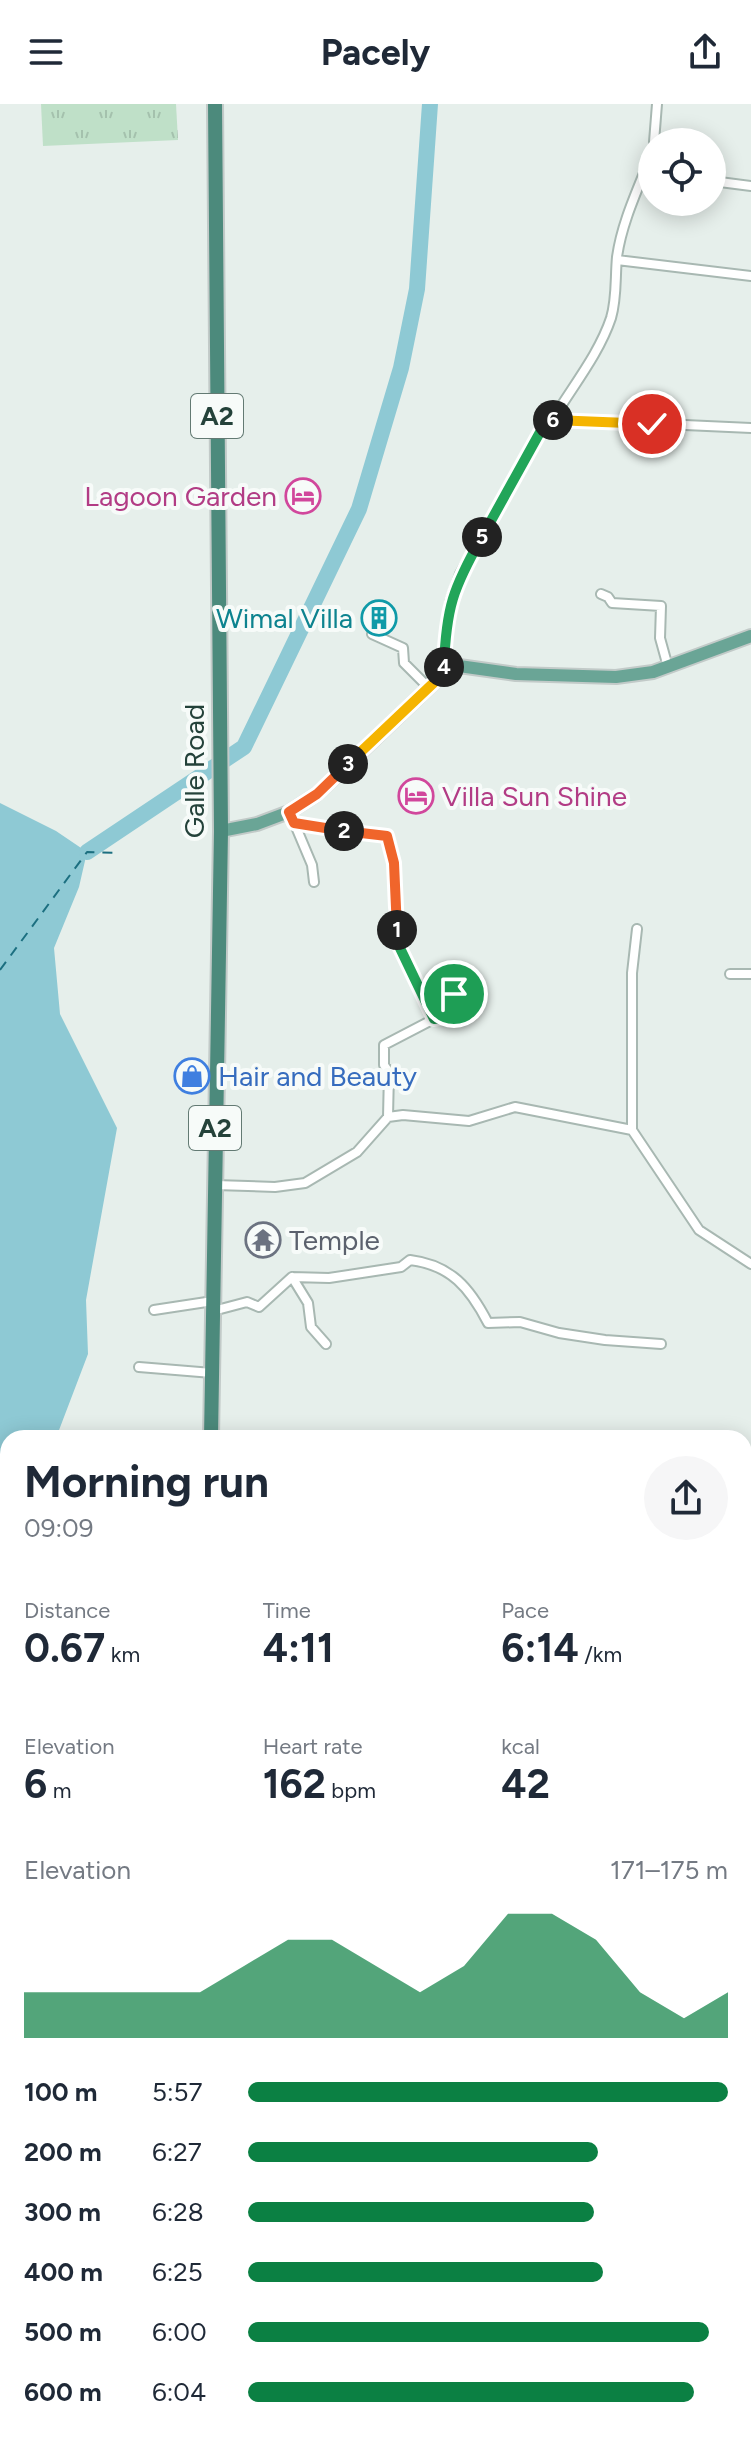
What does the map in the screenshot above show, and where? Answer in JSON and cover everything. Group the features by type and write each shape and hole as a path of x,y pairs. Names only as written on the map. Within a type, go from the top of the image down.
{"highway":[{"name":"Galle Road","path":"211,1430 221,825 215,104"}],"main road":[{"path":"221,825 257,824 292,817 444,673 459,666 516,674 616,677 653,672 751,636"}],"street":[{"path":"655,128 657,104"},
{"path":"726,183 751,186"},
{"path":"444,673 450,602 460,574 544,425 553,419 600,343 614,304 617,260 627,215 638,192"},
{"path":"617,260 751,276"},
{"path":"553,419 751,428"},
{"path":"601,594 612,603 661,606 660,638 668,667"},
{"path":"372,634 403,648 404,663 429,688"},
{"path":"292,817 312,865 314,882"},
{"path":"292,817 387,836 394,863 394,914 399,946 434,1019"},
{"path":"637,929 632,973 632,1130 699,1230 751,1264"},
{"path":"730,974 751,974"},
{"path":"215,1185 275,1187 305,1183 357,1152 388,1117 389,1072 384,1065 384,1045 434,1019 454,1015 454,994 447,981"},
{"path":"388,1117 403,1115 469,1121 515,1107 632,1130"},
{"path":"154,1310 247,1302 259,1307 292,1277 329,1278 401,1267 410,1260 433,1263 449,1272 478,1302 488,1323 520,1322 559,1333 661,1344"},
{"path":"292,1277 308,1303 311,1327 326,1344"},
{"path":"139,1367 212,1373"}],"green space":[{"path":"41,104 176,104 178,140 43,146"}],"water":[{"path":"0,803 56,831 87,852 79,887 54,948 60,1014 117,1128 86,1300 88,1354 59,1430 0,1430"}],"waterway":[{"path":"87,852 244,747 359,509 401,368 417,289 430,104"}],"ferry route":[{"path":"0,970 87,852 119,853"}],"place":[{"name":"Lagoon Garden","path":"303,496"},
{"name":"Wimal Villa","path":"379,618"},
{"name":"Villa Sun Shine","path":"416,796"},
{"name":"Hair and Beauty","path":"192,1076"},
{"name":"Temple","path":"263,1240"}],"route":[{"path":"454,994 454,1015 434,1019 399,946 394,914 394,863 387,836 294,823 289,812 317,794 444,673 450,602 460,574 544,425 553,419 652,424"}]}
